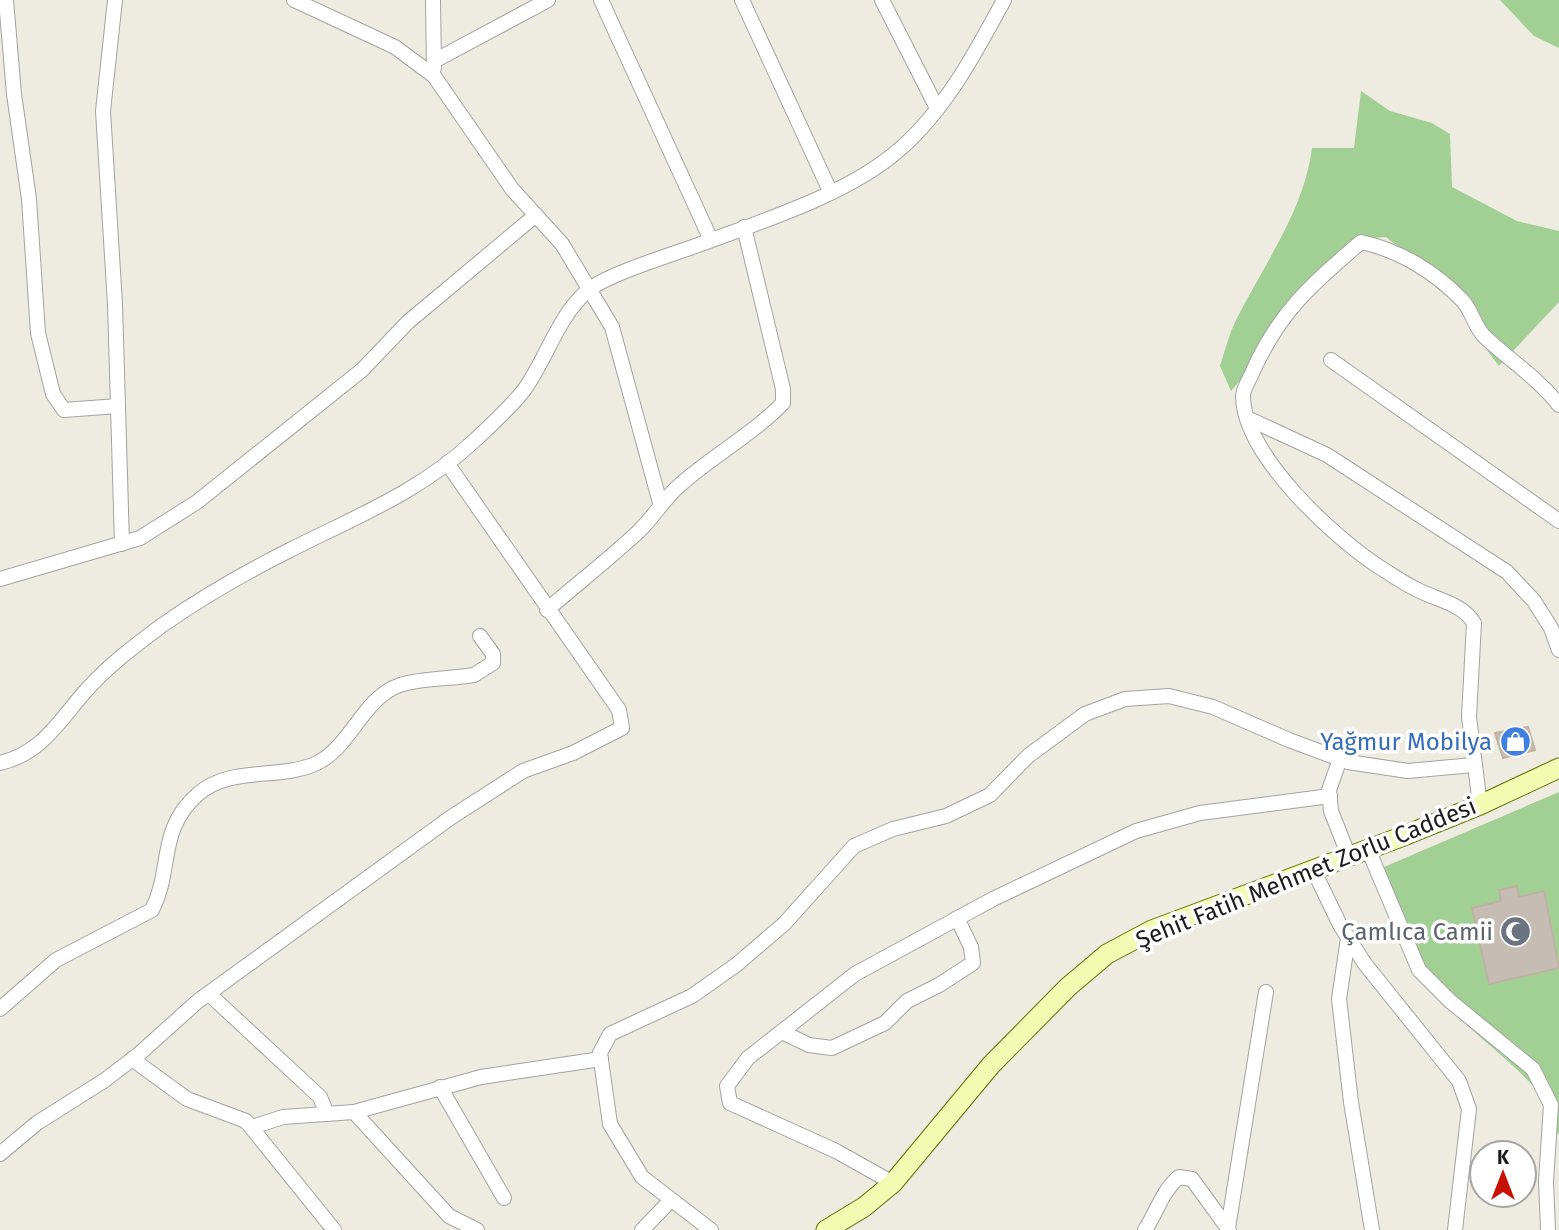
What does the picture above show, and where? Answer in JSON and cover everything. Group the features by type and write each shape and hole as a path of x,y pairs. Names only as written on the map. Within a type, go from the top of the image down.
{"main road":[{"name":"Şehit Fatih Mehmet Zorlu Caddesi","path":"826,1230 893,1183 990,1065 1068,987 1107,954 1152,930 1480,805 1559,768"}],"street":[{"path":"6,0 14,94 29,199 38,333 53,394 64,410 118,406"},
{"path":"115,0 103,111 122,544"},
{"path":"294,0 395,47 434,76 512,189 562,244 612,327 660,503"},
{"path":"433,0 434,76"},
{"path":"434,61 548,0"},
{"path":"601,0 711,240"},
{"path":"742,0 830,191"},
{"path":"882,0 937,108"},
{"path":"0,763 26,754 58,729 82,695 117,659 165,624 290,550 380,508 424,482 473,442 524,390 560,325 588,290 830,191 854,180 900,149 937,108 1004,0"},
{"path":"0,579 140,537 197,502 362,370 408,323 536,215"},
{"path":"547,610 640,529 660,503 712,457 765,422 783,403 783,389 744,228"},
{"path":"1480,805 1469,717 1474,623 1467,612 1415,589 1361,556 1279,475 1247,418 1243,394 1282,317 1361,242 1388,248 1433,274 1464,302 1479,331 1546,388 1559,405"},
{"path":"1331,360 1559,521"},
{"path":"1247,418 1327,455 1507,572 1534,601 1551,628 1559,650"},
{"path":"0,1154 37,1123 132,1059 209,993 450,818 523,771 573,753 622,728 619,710 447,463"},
{"path":"0,1009 56,960 152,910 157,900 166,843 181,813 198,793 227,778 315,764 337,749 375,703 400,685 474,675 485,670 493,663 493,654 480,636"},
{"path":"711,1230 642,1177 610,1125 601,1059 610,1034 692,996 736,965 784,924 854,846 893,829 946,816 990,795 1028,756 1085,714 1125,699 1169,696 1213,707 1340,759 1408,771 1473,765"},
{"path":"1340,759 1329,790 1331,811 1349,854"},
{"path":"893,1183 836,1151 730,1103 727,1086 748,1058 855,974 957,918 1136,831 1200,813 1330,796"},
{"path":"1368,849 1419,970 1450,1001 1533,1069 1551,1105 1546,1181 1548,1230"},
{"path":"1313,869 1348,938 1365,964 1459,1081 1469,1109 1455,1230"},
{"path":"782,1032 809,1045 832,1048 885,1023 906,1001 939,985 972,963 971,947 957,918"},
{"path":"1348,938 1339,999 1351,1102 1372,1230"},
{"path":"1229,1229 1266,992"},
{"path":"209,993 320,1097 327,1114"},
{"path":"132,1059 187,1099 246,1121 334,1230"},
{"path":"251,1127 283,1117 354,1112 481,1077 601,1059"},
{"path":"440,1087 503,1198"},
{"path":"354,1112 449,1216 477,1230"},
{"path":"1145,1230 1157,1212 1167,1187 1179,1177 1192,1179 1229,1229"},
{"path":"642,1230 671,1199"}],"green space":[{"path":"1500,0 1559,0 1559,48 1534,36"},
{"path":"1361,91 1390,111 1432,123 1450,134 1452,187 1517,221 1559,231 1559,302 1499,366 1475,334 1459,296 1386,237 1358,239 1330,264 1281,332 1231,391 1220,366 1234,325 1292,215 1308,171 1312,148 1354,148"},
{"path":"1559,792 1559,1135 1544,1101 1535,1088 1465,1024 1428,982 1387,899 1370,873"}],"building":[{"name":"Yağmur Mobilya","path":"1528,727 1535,750 1503,758 1495,733"},
{"name":"Çamlıca Camii","path":"1517,886 1519,897 1544,891 1559,968 1489,984 1472,908 1501,901 1499,890"}],"place":[{"name":"Yağmur Mobilya","path":"1515,742"},
{"name":"Çamlıca Camii","path":"1516,932"}]}
